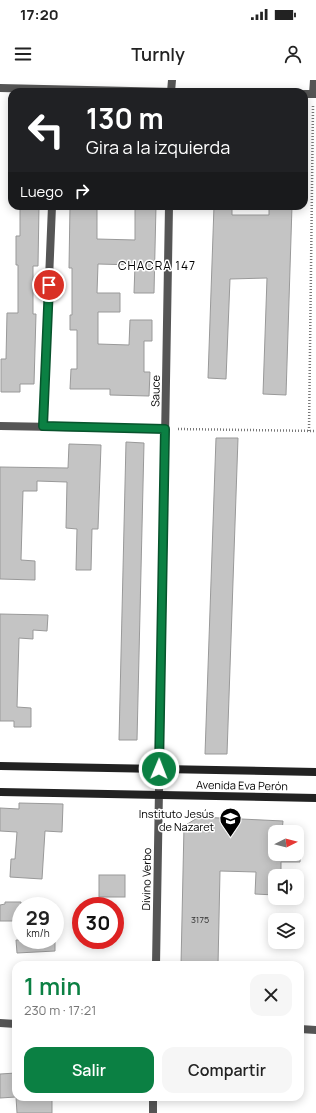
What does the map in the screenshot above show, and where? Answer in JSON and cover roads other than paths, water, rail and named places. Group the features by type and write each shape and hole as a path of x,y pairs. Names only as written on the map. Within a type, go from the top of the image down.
{"street":[{"path":"314,80 315,94"},
{"path":"43,426 52,210"},
{"name":"Sauce","path":"159,769 169,210"},
{"path":"0,426 165,429"},
{"name":"Avenida Eva Perón","path":"0,766 316,772"},
{"name":"Divino Verbo","path":"156,961 159,769"},
{"name":"Avenida Eva Perón","path":"0,792 316,798"},
{"path":"0,1024 12,1024"},
{"path":"304,1029 316,1030"},
{"path":"153,1101 153,1113"}],"place":[{"name":"Instituto Jesús de Nazaret","path":"230,838"}],"district":[{"name":"CHACRA 147","path":"157,265"}]}
